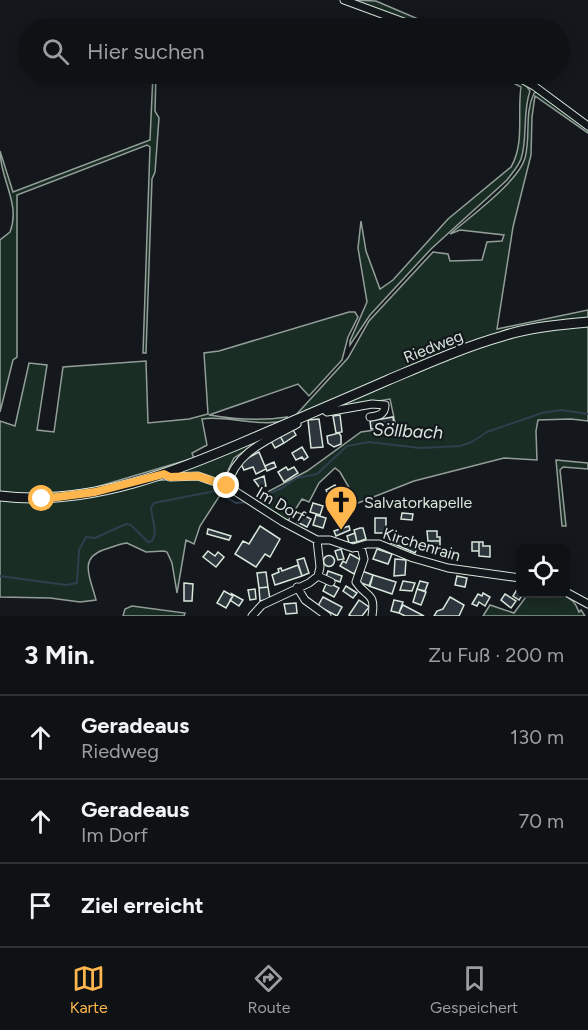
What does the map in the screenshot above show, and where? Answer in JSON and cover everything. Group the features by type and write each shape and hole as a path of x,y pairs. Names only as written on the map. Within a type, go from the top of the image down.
{"main road":[{"name":"Riedweg","path":"0,496 42,499 75,496 116,488 164,474 201,461 420,367 503,336 535,328 588,322"}],"street":[{"path":"344,0 393,18"},
{"path":"530,84 588,126"},
{"path":"323,408 327,412 372,404 385,405 381,415 370,417"},
{"name":"Riedweg","path":"227,486 234,465 244,455 297,424 295,420"},
{"name":"Im Dorf","path":"164,474 170,477 198,476 227,486 255,505 317,540 320,567 318,576"},
{"name":"Kirchenrain","path":"317,540 330,540 353,548 367,544 379,544 413,558 448,568 516,577"},
{"path":"361,547 364,559 356,582 371,596 374,604 373,616"},
{"path":"252,616 262,605 309,583 318,576 331,582"},
{"path":"297,587 304,600 327,616"},
{"path":"570,594 588,604"}],"green space":[{"path":"352,0 376,1 416,18 399,18"},
{"path":"153,84 156,84 155,111 159,118 155,172 152,179 146,353 143,353 150,147 147,145 17,195 17,357 13,360 0,412 0,240 10,232 13,211 0,151 13,192 150,140"},
{"path":"515,84 525,84 530,91 526,108 523,151 517,167 507,180 431,249 370,315 350,345 367,302 358,248 361,221 366,251 380,289 393,280 448,219 511,167 518,148 521,87"},
{"path":"537,92 588,128 588,133 535,96 531,155 513,227 497,329 588,310 588,319 533,325 295,416 348,358 369,321 433,252 448,254 450,261 482,260 487,242 502,241 504,235 460,230 450,234 504,188 521,167 527,150 529,109 534,93"},
{"path":"355,312 358,317 348,337 342,360 309,396 298,384 209,415 248,419 287,417 286,420 265,423 202,419 207,445 192,453 194,458 93,488 41,495 0,492 0,421 15,426 29,363 47,365 37,430 54,432 63,367 146,361 148,423 189,419 208,414 204,353 219,351"},
{"path":"588,325 588,421 538,420 537,460 504,458 414,481 358,503 340,472 335,468 319,483 309,502 302,499 288,521 254,499 307,471 361,432 396,427 390,399 328,409 483,345 526,333"},
{"path":"270,434 234,458 223,481 173,474"},
{"path":"556,460 588,463 588,469 563,467 560,470 566,526 562,526"},
{"path":"197,479 224,489 200,526 194,544 186,540 177,593 172,563 167,552 146,552 127,543 95,554 88,564 89,577 96,600 80,602 50,598 0,597 0,499 24,501 146,481"},
{"path":"525,598 569,598 579,612 581,610 585,616 483,616 490,605 514,613"},
{"path":"132,606 185,613 184,616 123,616 125,609"}],"building":[{"path":"340,415 342,432 336,433 333,416"},
{"path":"393,417 394,426 371,429 370,421"},
{"path":"319,419 323,447 311,448 308,420"},
{"path":"292,428 296,435 284,443 280,436"},
{"path":"339,433 341,444 334,447 328,443 327,436"},
{"path":"280,436 284,443 275,448 271,441"},
{"path":"302,447 308,457 304,460 302,457 296,460 292,453"},
{"path":"259,452 266,469 256,474 253,467 244,470 240,462"},
{"path":"274,462 276,467 267,471 265,466"},
{"path":"286,467 288,470 294,467 298,473 284,482 278,472"},
{"path":"264,476 266,486 260,488 254,480"},
{"path":"335,485 339,492 330,497 326,490"},
{"path":"341,491 344,497 336,502 333,495"},
{"path":"343,498 347,505 338,510 334,503"},
{"path":"313,503 323,506 320,515 310,512"},
{"path":"402,513 413,514 412,520 401,519"},
{"path":"301,514 311,519 307,527 297,522"},
{"path":"316,515 326,518 323,528 313,525"},
{"path":"375,518 386,518 386,533 375,533"},
{"path":"260,526 280,539 270,557 265,554 256,567 235,554 243,541 249,544"},
{"name":"Salvatorkapelle","path":"349,526 350,530 336,536 334,531"},
{"path":"363,528 366,539 357,542 354,530"},
{"path":"208,529 231,536 229,540 207,534"},
{"path":"427,531 437,531 440,541 428,541"},
{"path":"355,533 357,542 349,543 347,536"},
{"path":"395,534 401,536 397,545 391,543"},
{"path":"401,536 419,543 415,553 397,545"},
{"path":"428,541 440,541 440,552 427,552"},
{"path":"472,542 479,542 479,551 472,551"},
{"path":"479,542 483,542 483,546 490,546 490,557 479,556"},
{"path":"341,549 344,559 338,560 335,551"},
{"path":"377,549 392,554 388,564 373,559"},
{"path":"208,551 215,556 218,552 224,557 216,567 203,557"},
{"path":"350,554 361,560 354,574 340,566 343,561 346,563"},
{"path":"329,556 333,557 333,565 329,566 325,565 324,561 325,557"},
{"path":"304,558 309,573 302,576 297,560"},
{"path":"395,559 406,560 405,575 394,576"},
{"path":"298,565 302,576 275,585 272,575 279,572 278,569 281,568 282,571"},
{"path":"328,571 342,576 340,582 326,577"},
{"path":"362,571 373,575 370,586 358,582"},
{"path":"266,572 268,587 259,588 257,573"},
{"path":"373,575 396,582 392,594 369,586"},
{"path":"457,576 467,578 465,587 455,585"},
{"path":"403,581 415,583 412,591 400,590"},
{"path":"420,581 428,583 425,591 417,589"},
{"path":"327,582 339,588 334,597 323,591"},
{"path":"184,583 193,584 192,601 184,601"},
{"path":"346,586 357,593 353,598 343,591"},
{"path":"268,587 270,599 260,601 259,588"},
{"path":"255,589 256,599 250,600 248,590"},
{"path":"417,589 426,592 421,605 413,602"},
{"path":"224,591 233,596 226,608 217,603"},
{"path":"483,593 490,597 485,606 479,602 477,606 472,604 478,594 482,596"},
{"path":"232,594 243,600 239,606 230,600"},
{"path":"505,594 516,601 511,608 501,600"},
{"path":"323,597 342,607 337,616 318,606"},
{"path":"450,597 464,605 459,616 434,616 437,611 443,609"},
{"path":"359,600 369,607 362,616 349,615"},
{"path":"394,600 403,602 399,613 391,611"},
{"path":"296,603 297,613 286,614 284,604"},
{"path":"403,605 424,616 405,616 399,613"}],"waterway":[{"name":"Söllbach","path":"254,500 282,488 297,478 317,474 347,446 369,442 420,448 460,446 472,442 487,432 542,413 561,410 588,414"},
{"name":"Söllbach","path":"0,576 66,585 77,583 79,550 86,537 95,538 126,524 131,525 148,542 152,541 155,530 151,508 154,503 215,491 236,503 249,502"}],"place":[{"name":"Salvatorkapelle","path":"341,531"}],"route":[{"path":"42,499 75,496 116,488 164,474 170,477 198,476 227,486"}]}
